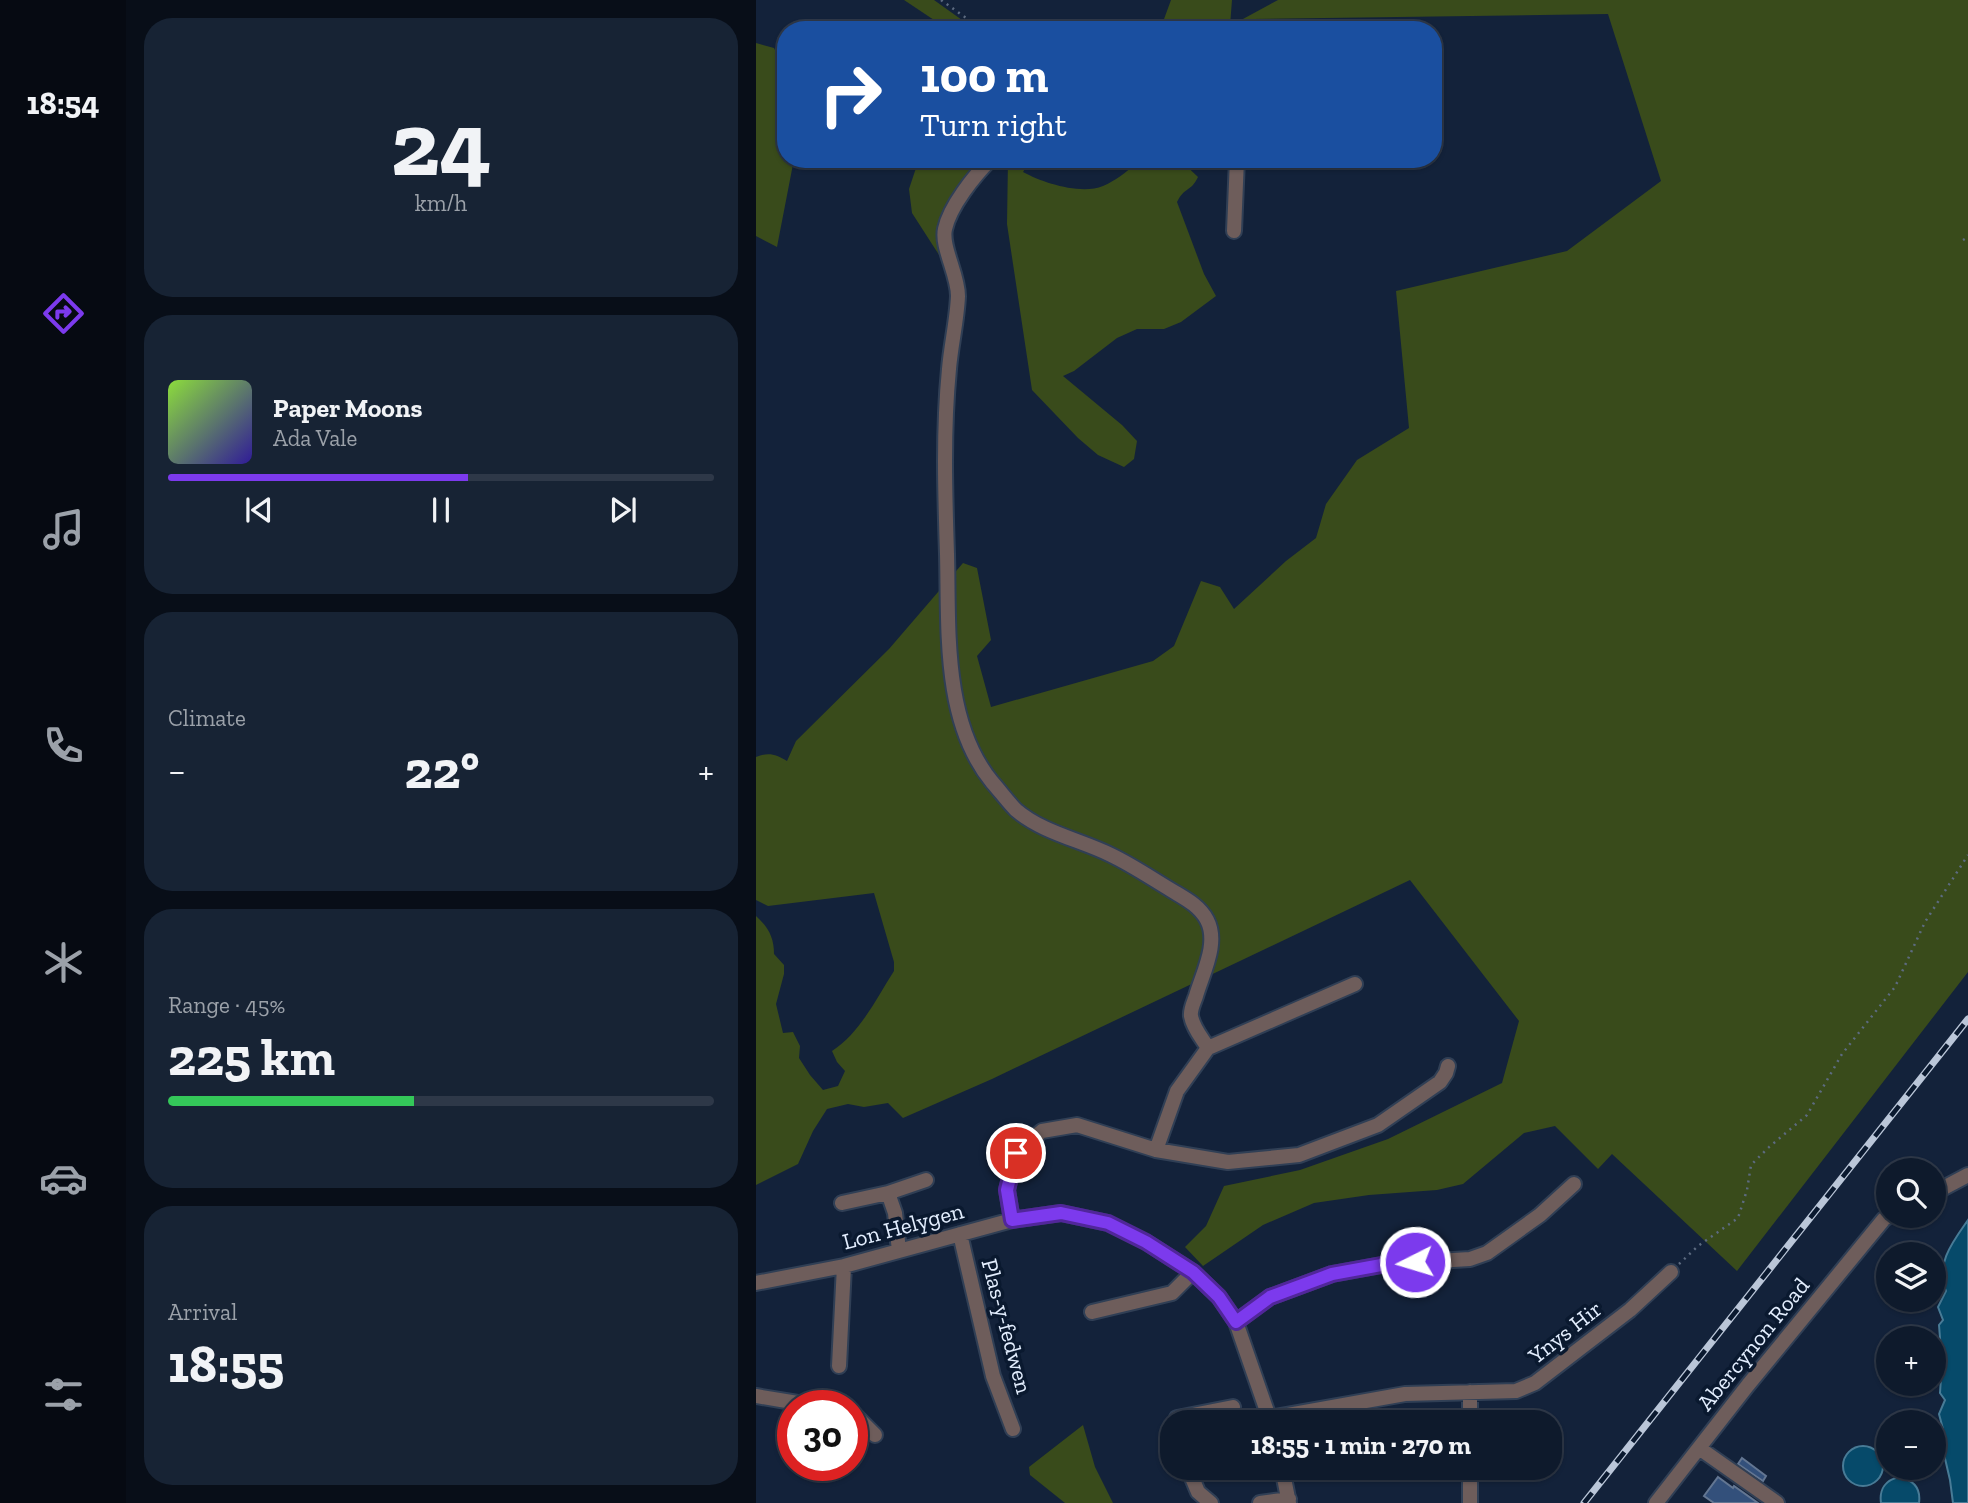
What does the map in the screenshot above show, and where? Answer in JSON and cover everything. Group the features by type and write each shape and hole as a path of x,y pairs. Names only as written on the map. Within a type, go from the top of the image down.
{"street":[{"path":"981,168 972,178 948,219 944,242 954,270 958,295 949,370 944,469 946,624 951,676 963,726 975,755 990,780 1017,811 1061,835 1111,855 1195,905 1207,921 1213,943 1191,1014 1197,1031 1208,1048"},
{"path":"1234,231 1237,168"},
{"path":"1156,1150 1177,1091 1208,1048 1355,984"},
{"path":"1012,1220 1007,1190 1016,1153 1041,1131 1077,1125 1156,1150 1228,1162 1299,1155 1378,1125 1440,1082 1448,1066"},
{"path":"1946,1187 1968,1175"},
{"path":"842,1203 926,1181"},
{"path":"1236,1322 1270,1297 1332,1274 1387,1264 1469,1259 1487,1253 1540,1215 1574,1184"},
{"path":"888,1193 895,1213 899,1251"},
{"name":"Lon Helygen","path":"756,1283 844,1266 1012,1220 1061,1213 1108,1223 1146,1242 1193,1272"},
{"name":"Abercynon Road","path":"1656,1503 1877,1228"},
{"name":"Plas-y-fedwen","path":"960,1234 993,1376 1013,1429"},
{"path":"839,1366 844,1266"},
{"path":"1092,1312 1172,1293 1193,1272 1219,1297 1236,1322 1267,1410"},
{"name":"Ynys Hir","path":"1326,1410 1405,1394 1516,1391 1535,1384 1630,1310 1671,1272"},
{"path":"1470,1392 1470,1410"},
{"path":"756,1396 777,1400"},
{"path":"1218,1410 1233,1407"},
{"path":"868,1428 875,1435"},
{"path":"1699,1448 1777,1503"},
{"path":"1193,1480 1198,1492 1211,1503"},
{"path":"1260,1503 1289,1501 1285,1480"},
{"path":"1470,1480 1470,1503"}],"path":[{"path":"941,0 971,21"},
{"path":"1963,240 1968,237"},
{"path":"1671,1272 1698,1246 1738,1218 1751,1165 1807,1115 1842,1055 1895,987 1925,922 1968,855"}],"green space":[{"path":"904,0 934,0 963,21 936,21"},
{"path":"1171,0 1232,0 1230,21 1163,21"},
{"path":"1278,0 1968,0 1968,972 1737,1271 1612,1154 1598,1169 1555,1126 1524,1133 1463,1184 1437,1190 1369,1195 1314,1203 1263,1225 1203,1266 1185,1247 1206,1226 1224,1186 1300,1170 1388,1139 1502,1083 1519,1021 1410,880 992,1079 903,1118 888,1103 864,1107 848,1104 827,1109 813,1131 798,1164 756,1185 756,916 770,933 774,954 784,965 776,1004 783,1033 793,1032 800,1046 799,1058 823,1090 838,1086 845,1071 832,1051 851,1035 867,1015 894,971 894,962 874,893 768,906 756,900 756,757 772,754 787,761 796,741 889,649 963,563 977,568 991,640 977,656 991,707 1153,661 1174,646 1201,581 1220,587 1234,609 1286,561 1316,538 1326,504 1357,460 1409,428 1396,291 1567,251 1661,181 1608,14 1239,21"},
{"path":"756,43 774,48 777,54 777,168 792,168 777,247 756,236"},
{"path":"916,168 983,168 939,240 941,258 912,213 909,189"},
{"path":"1008,168 1025,168 1023,172 1051,184 1084,189 1103,186 1131,168 1188,168 1198,177 1177,202 1204,274 1216,296 1181,322 1164,329 1137,329 1117,338 1074,371 1063,376 1122,425 1137,441 1134,459 1124,467 1098,455 1032,390 1007,224"},
{"path":"1083,1425 1095,1467 1113,1503 1065,1503 1030,1475 1029,1467"}],"water":[{"path":"1968,1220 1968,1503 1953,1503 1946,1463 1946,1410 1941,1410 1945,1400 1942,1396 1946,1396 1946,1326 1939,1325 1943,1320 1940,1312 1946,1312 1946,1256"},
{"path":"1855,1448 1871,1448 1876,1451 1877,1480 1863,1486 1855,1484 1845,1474 1845,1458"},
{"path":"1890,1480 1909,1480 1919,1493 1919,1503 1881,1503 1884,1486"}],"building":[{"path":"1742,1458 1766,1476 1763,1481 1738,1464"},
{"path":"1718,1477 1758,1503 1714,1503 1704,1496"}],"railway":[{"path":"1584,1503 1968,1019"}],"route":[{"path":"1016,1153 1007,1190 1012,1220 1061,1213 1108,1223 1146,1242 1193,1272 1219,1297 1236,1322 1270,1297 1332,1274 1415,1262"}]}
